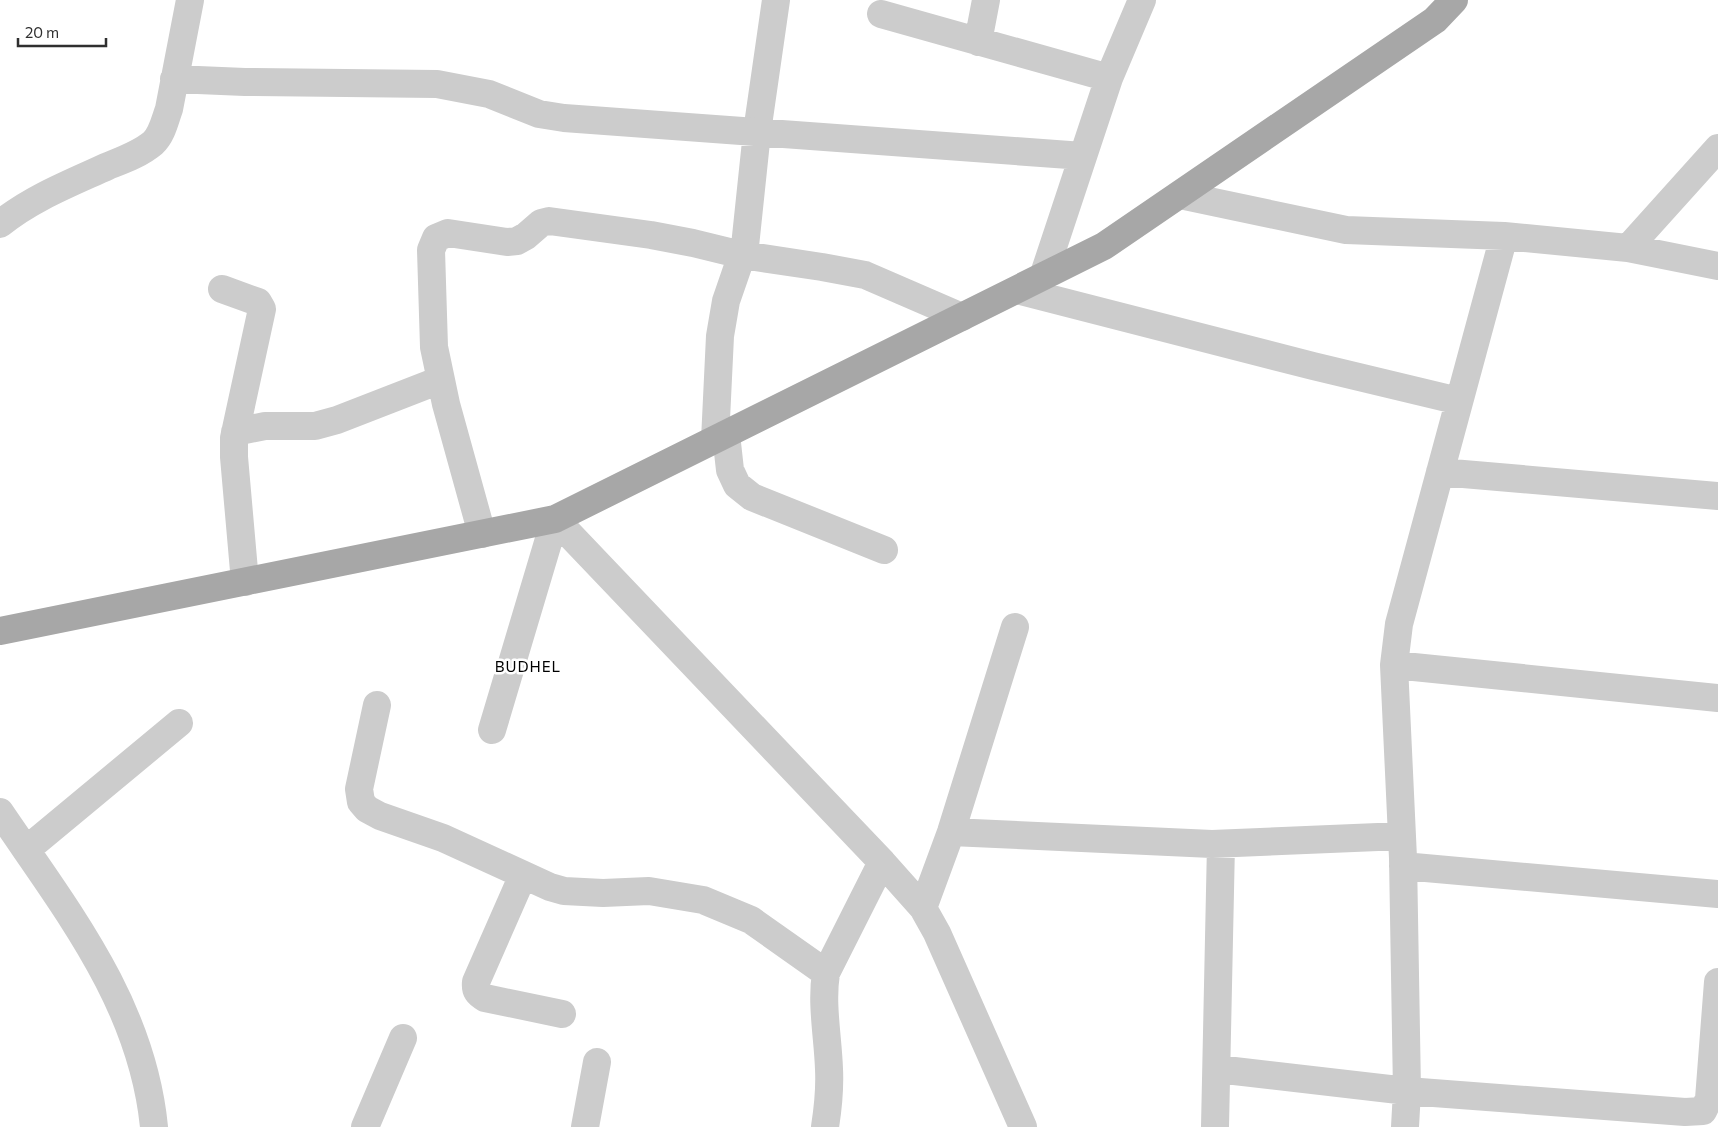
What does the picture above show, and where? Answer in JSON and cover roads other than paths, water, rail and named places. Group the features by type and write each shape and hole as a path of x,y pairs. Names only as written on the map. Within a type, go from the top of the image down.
{"main road":[{"path":"0,631 555,519 1104,246 1435,20 1454,0"}],"street":[{"path":"0,224 16,211 42,196 136,153 153,143 164,124 169,108 190,0"},
{"path":"776,0 757,132 745,246 726,301 722,322 721,437 730,470 737,485 752,497 884,550"},
{"path":"978,42 986,0"},
{"path":"1043,276 1110,78 1142,0"},
{"path":"881,14 1110,78"},
{"path":"174,79 245,82 437,84 489,94 539,114 564,118 1084,156"},
{"path":"1628,248 1718,148"},
{"path":"1180,195 1346,230 1504,236 1628,248 1718,266"},
{"path":"482,534 440,380 434,347 431,250 436,238 448,233 507,242 517,241 541,223 549,221 651,235 693,243 742,256 865,275 962,317"},
{"path":"1405,1127 1407,1091 1403,866 1394,665 1400,624 1504,236"},
{"path":"222,289 258,302 262,309 234,432 234,457 245,582"},
{"path":"1017,290 1313,366 1460,401"},
{"path":"234,432 265,426 315,426 337,420 440,380"},
{"path":"1440,472 1718,496"},
{"path":"492,730 555,519 882,862 922,908 937,932 1023,1127"},
{"path":"922,908 951,832 1015,627"},
{"path":"1394,665 1718,698"},
{"path":"377,705 360,789 361,802 367,809 380,816 443,838 550,887 564,891 603,893 649,891 677,894 703,900 751,920 826,973"},
{"path":"26,850 179,723"},
{"path":"0,812 87,939 119,1000 137,1044 145,1072 154,1127"},
{"path":"951,832 1221,844 1402,836"},
{"path":"1215,1127 1221,844"},
{"path":"825,1127 829,1098 824,988 826,973 882,862"},
{"path":"1403,866 1718,894"},
{"path":"523,875 476,982 476,989 485,998 562,1014"},
{"path":"1216,1069 1407,1091 1685,1112 1703,1111 1709,1099 1718,982"},
{"path":"365,1127 403,1038"},
{"path":"585,1127 596,1062"}],"district":[{"name":"BUDHEL","path":"528,666"}]}
